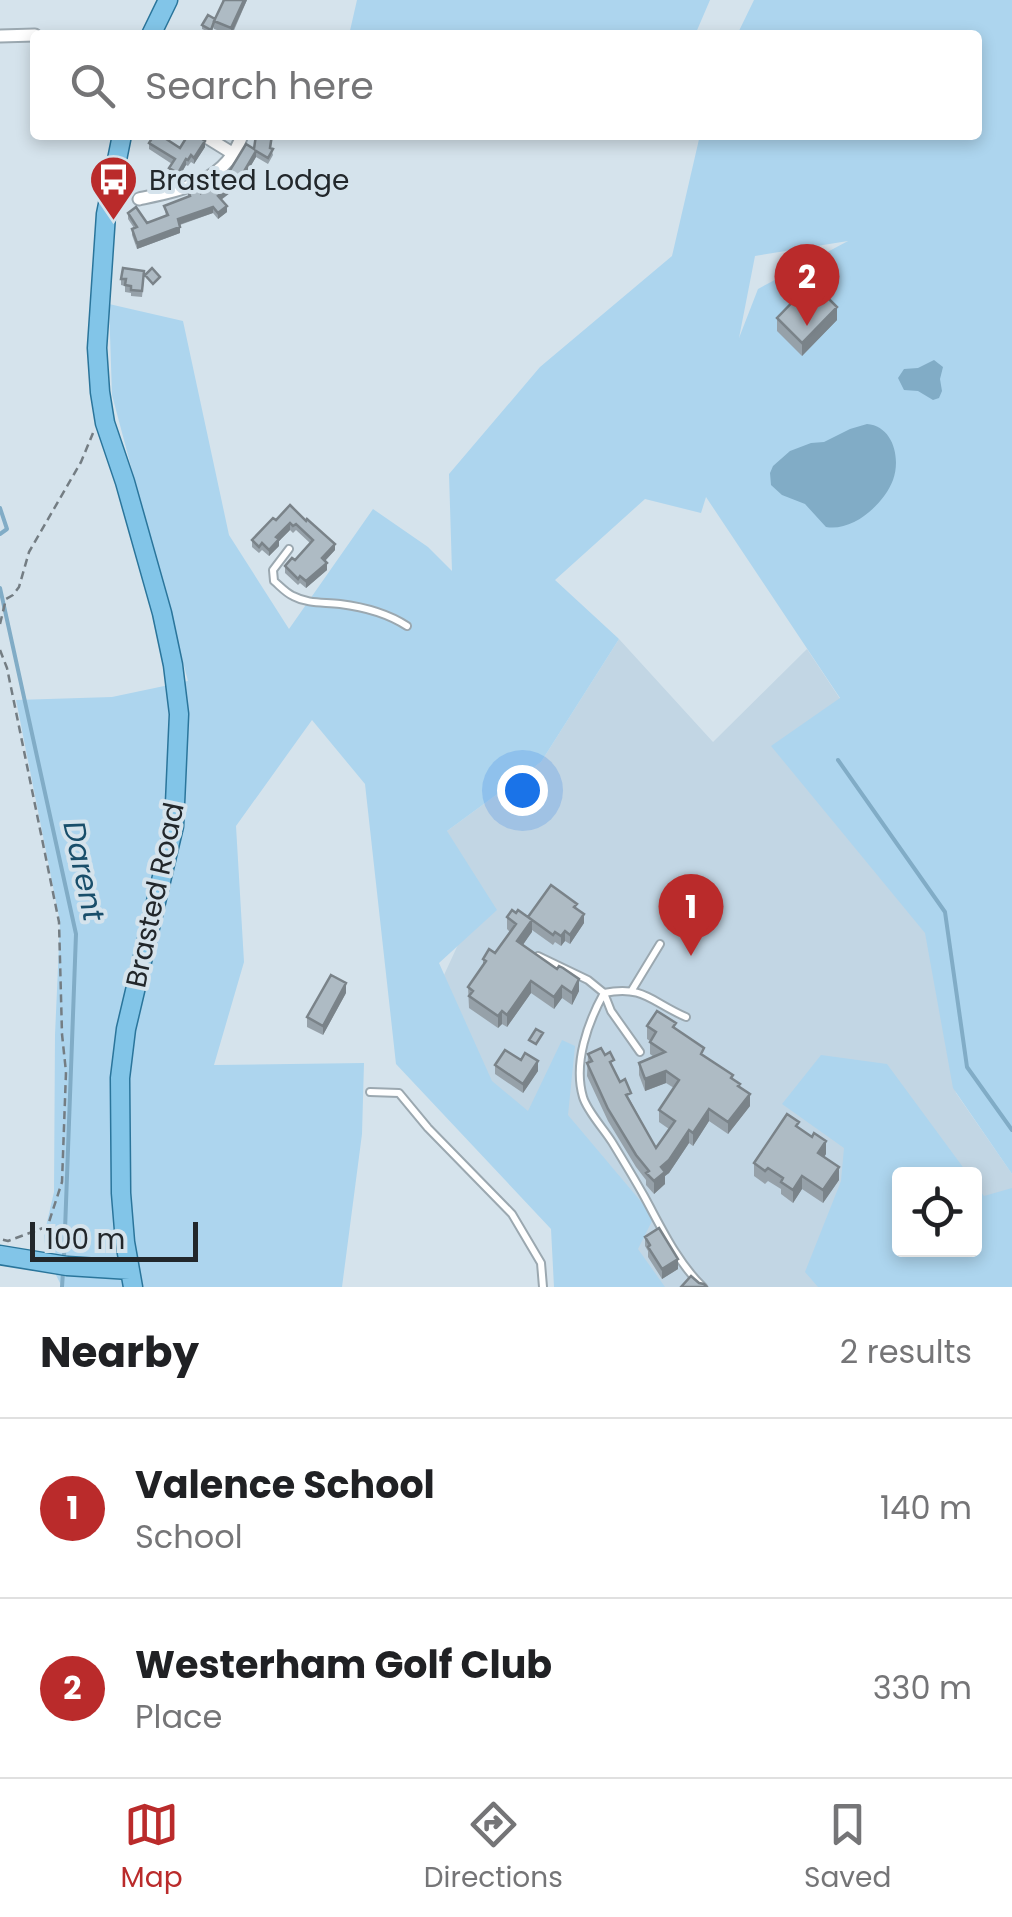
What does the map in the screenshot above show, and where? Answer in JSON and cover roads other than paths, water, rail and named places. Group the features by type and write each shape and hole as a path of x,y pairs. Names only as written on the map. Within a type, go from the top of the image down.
{"main road":[{"path":"153,30 168,0"},
{"name":"Brasted Road","path":"121,140 106,214 97,348 100,392 104,423 162,613 179,714 174,826 126,1028 120,1078 121,1193 132,1278"},
{"path":"0,1255 107,1270 132,1278"}],"street":[{"path":"0,36 30,36"},
{"path":"211,140 232,153"},
{"path":"139,199 199,184 220,169 239,140"}],"lane":[{"path":"289,548 273,570 274,582 292,596 380,612 407,626"},
{"path":"632,990 660,944"},
{"path":"532,953 604,992 611,1012 640,1052"},
{"path":"604,992 638,990 686,1018"},
{"path":"604,992 584,1042 580,1081 583,1100 638,1184 670,1242 703,1287"},
{"path":"370,1092 398,1093 512,1214 540,1263 543,1287"}],"waterway":[{"name":"Darent","path":"0,508 7,529 0,534"},
{"name":"Darent","path":"0,588 76,934 64,1257"},
{"path":"838,760 945,912 967,1067 1012,1130"},
{"name":"Darent","path":"62,1287 63,1272"}],"place":[{"name":"Brasted Lodge","path":"114,222"},
{"name":"Westerham Golf Club","path":"807,326"},
{"name":"Valence School","path":"691,956"}]}
